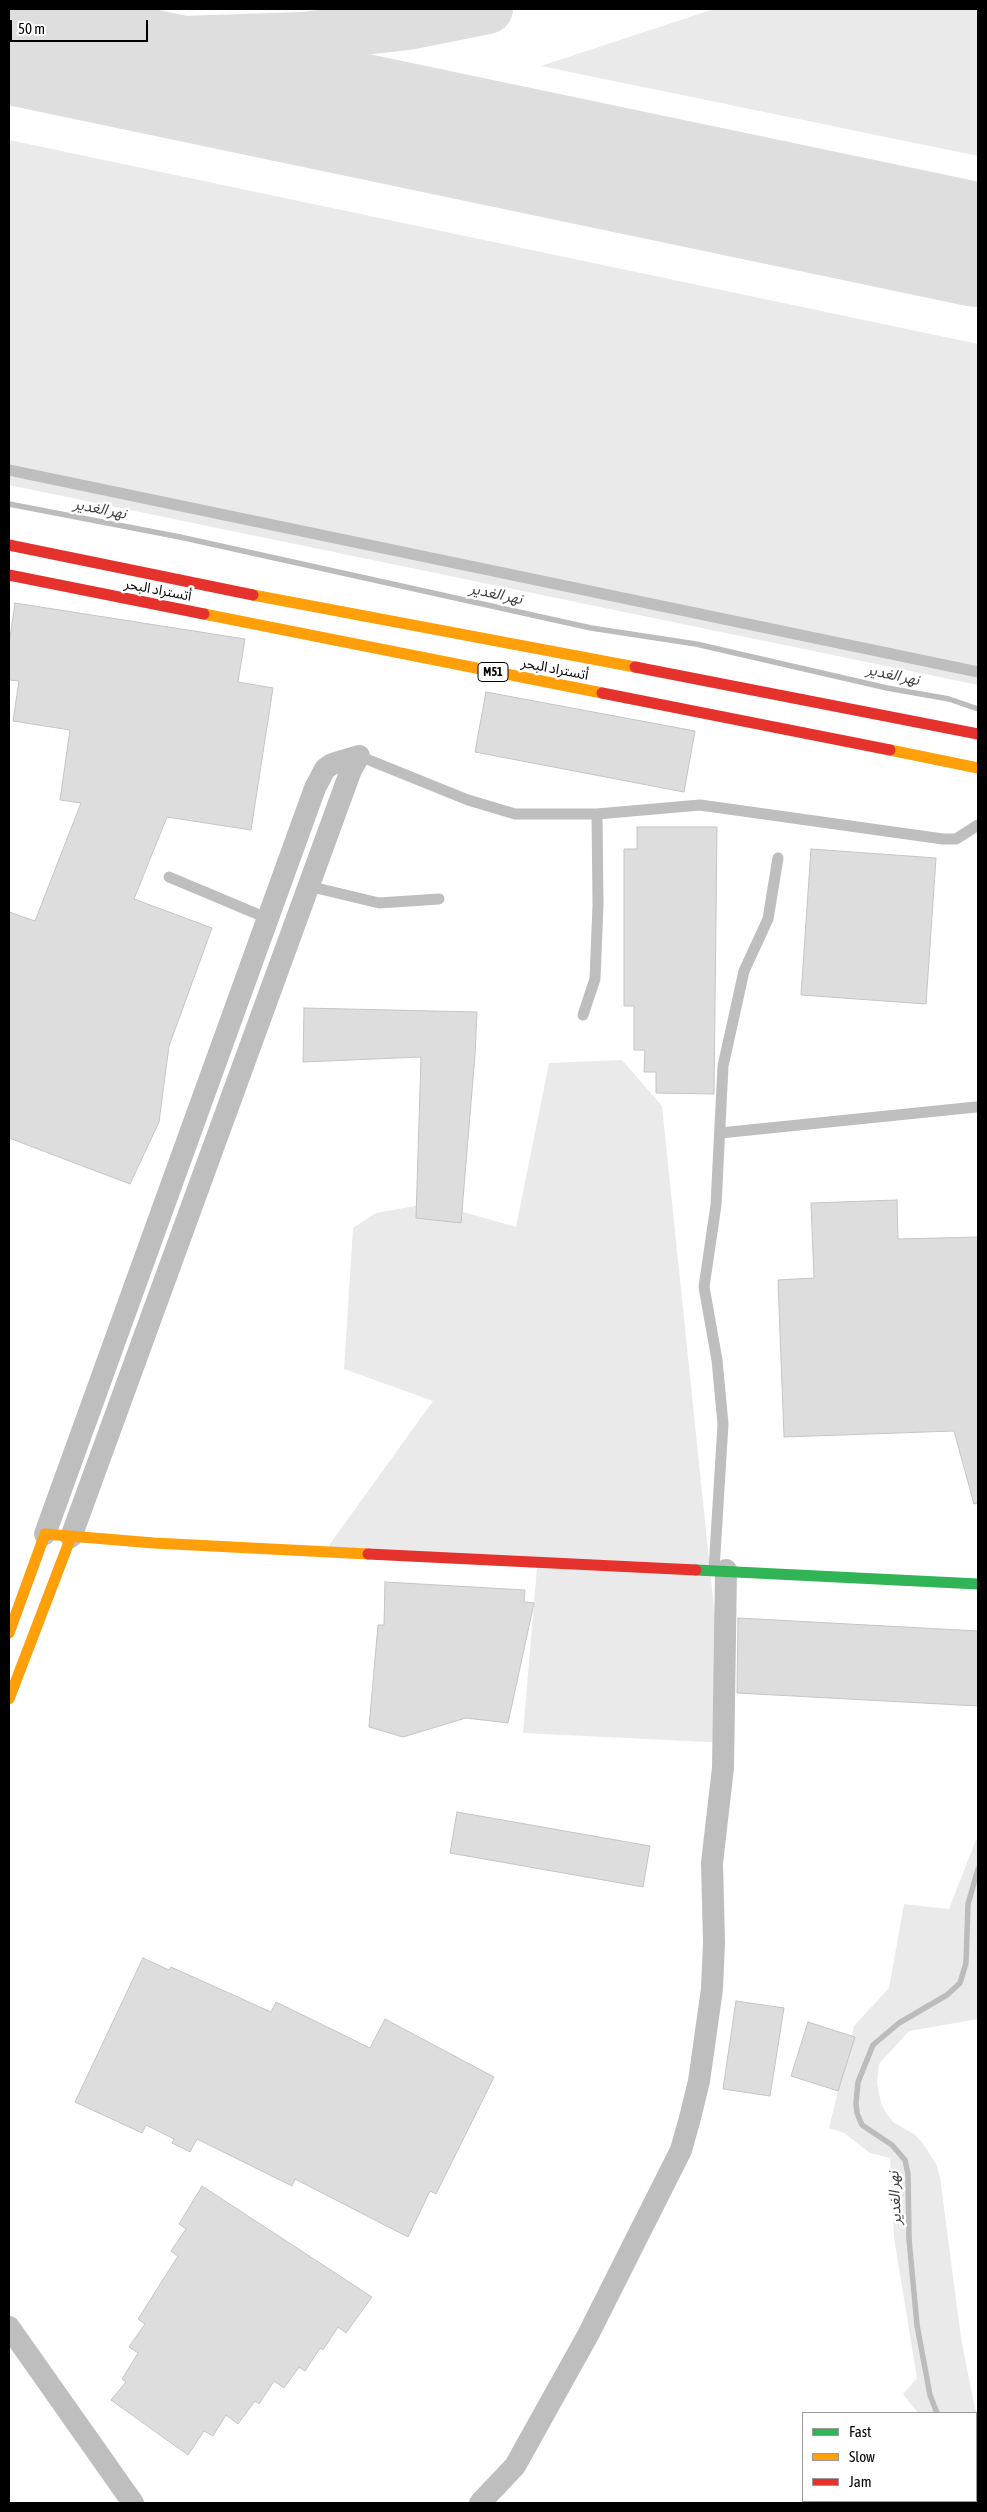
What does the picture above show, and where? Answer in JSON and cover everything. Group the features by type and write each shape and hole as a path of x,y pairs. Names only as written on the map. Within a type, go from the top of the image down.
{"main road":[{"name":"أتستراد البحر","path":"9,545 322,610 788,695 978,734"},
{"name":"أتستراد البحر","path":"9,575 978,768"},
{"path":"9,1634 45,1534 71,1537 978,1584"},
{"path":"9,1699 71,1537"}],"street":[{"path":"71,1537 350,770 359,756"},
{"path":"45,1534 315,788 325,769 337,761 359,756"},
{"path":"269,918 299,911"},
{"path":"269,918 286,946"},
{"path":"160,1215 185,1225"},
{"path":"480,2503 515,2466 588,2335 681,2150 690,2118 699,2081 712,1988 714,1942 712,1863 723,1768 720,1570"},
{"path":"9,2328 133,2503"}],"lane":[{"path":"9,470 978,672"},
{"path":"359,756 468,800 515,814 597,814 700,805 943,839 956,839 978,825"},
{"path":"583,1015 595,979 598,904 597,814"},
{"path":"720,1570 723,1424 717,1360 704,1287 716,1205 723,1066 744,971 768,919 778,858"},
{"path":"169,877 269,918"},
{"path":"308,886 379,904 439,900"},
{"path":"720,1133 976,1107"}],"shaded area":[{"path":"714,9 978,9 978,156 541,66"},
{"path":"9,140 978,344 978,685 9,485"},
{"path":"622,1060 662,1106 728,1743 523,1733 537,1568 322,1555 433,1401 344,1369 353,1228 376,1213 432,1203 516,1227 549,1063"},
{"path":"978,1839 978,2019 909,2031 879,2064 877,2083 881,2103 886,2113 893,2122 914,2134 922,2142 936,2164 940,2177 961,2338 975,2409 978,2412 978,2488 977,2412 917,2412 903,2394 917,2378 894,2238 890,2158 870,2153 844,2133 829,2128 854,2026 889,1988 904,1904 949,1909"}],"building":[{"path":"15,603 245,639 238,682 273,688 251,830 167,817 134,899 212,928 169,1046 159,1122 130,1184 9,1138 9,912 35,921 81,803 60,800 70,730 13,721 19,681 9,680 9,645"},
{"path":"486,692 695,731 684,792 475,752"},
{"path":"637,827 717,827 714,1094 656,1093 656,1072 644,1072 645,1050 634,1050 634,1006 624,1006 624,849 637,849"},
{"path":"811,849 936,858 926,1004 801,995"},
{"path":"304,1008 477,1012 461,1223 416,1218 421,1057 303,1062"},
{"path":"897,1200 898,1239 978,1237 978,1503 974,1504 954,1431 784,1437 778,1280 814,1278 811,1203"},
{"path":"385,1582 525,1590 524,1602 534,1603 508,1723 466,1718 403,1737 369,1727 378,1625 384,1625"},
{"path":"738,1618 978,1631 978,1706 737,1693"},
{"path":"457,1812 650,1846 643,1887 450,1853"},
{"path":"143,1958 169,1970 171,1967 271,2012 276,2002 370,2048 385,2019 494,2077 436,2194 430,2191 408,2237 295,2179 292,2186 197,2139 190,2152 172,2143 174,2139 146,2125 142,2133 75,2102"},
{"path":"736,2001 784,2008 770,2096 723,2089"},
{"path":"808,2022 855,2037 838,2091 791,2076"},
{"path":"202,2186 372,2297 346,2333 338,2327 323,2350 320,2348 305,2371 299,2367 284,2388 274,2381 259,2404 255,2401 238,2424 226,2415 213,2436 204,2431 188,2455 111,2400 126,2382 122,2379 138,2353 129,2347 145,2324 138,2319 178,2256 171,2251 186,2229 179,2224"}],"waterway":[{"name":"نهر الغدير","path":"9,504 180,537 591,628 696,644 887,688 949,699 978,709"},
{"name":"نهر الغدير","path":"937,2412 930,2395 917,2325 909,2239 908,2174 905,2160 892,2145 862,2125 857,2113 856,2103 858,2082 873,2045 899,2023 947,1995 960,1983 966,1963 968,1904 978,1869"}],"taxiway":[{"path":"9,33 152,42 302,37 408,25 488,9"}],"runway":[{"path":"9,42 978,245"}],"traffic: fast":[{"path":"696,1570 978,1584"}],"traffic: slow":[{"path":"253,595 635,667"},
{"path":"204,614 602,693"},
{"path":"890,750 978,768"},
{"path":"9,1633 45,1534 154,1543 368,1554"},
{"path":"9,1699 71,1537"}],"traffic: jam":[{"path":"9,545 253,595"},
{"path":"9,575 204,614"},
{"path":"635,667 978,734"},
{"path":"602,693 890,750"},
{"path":"368,1554 696,1570"}]}
